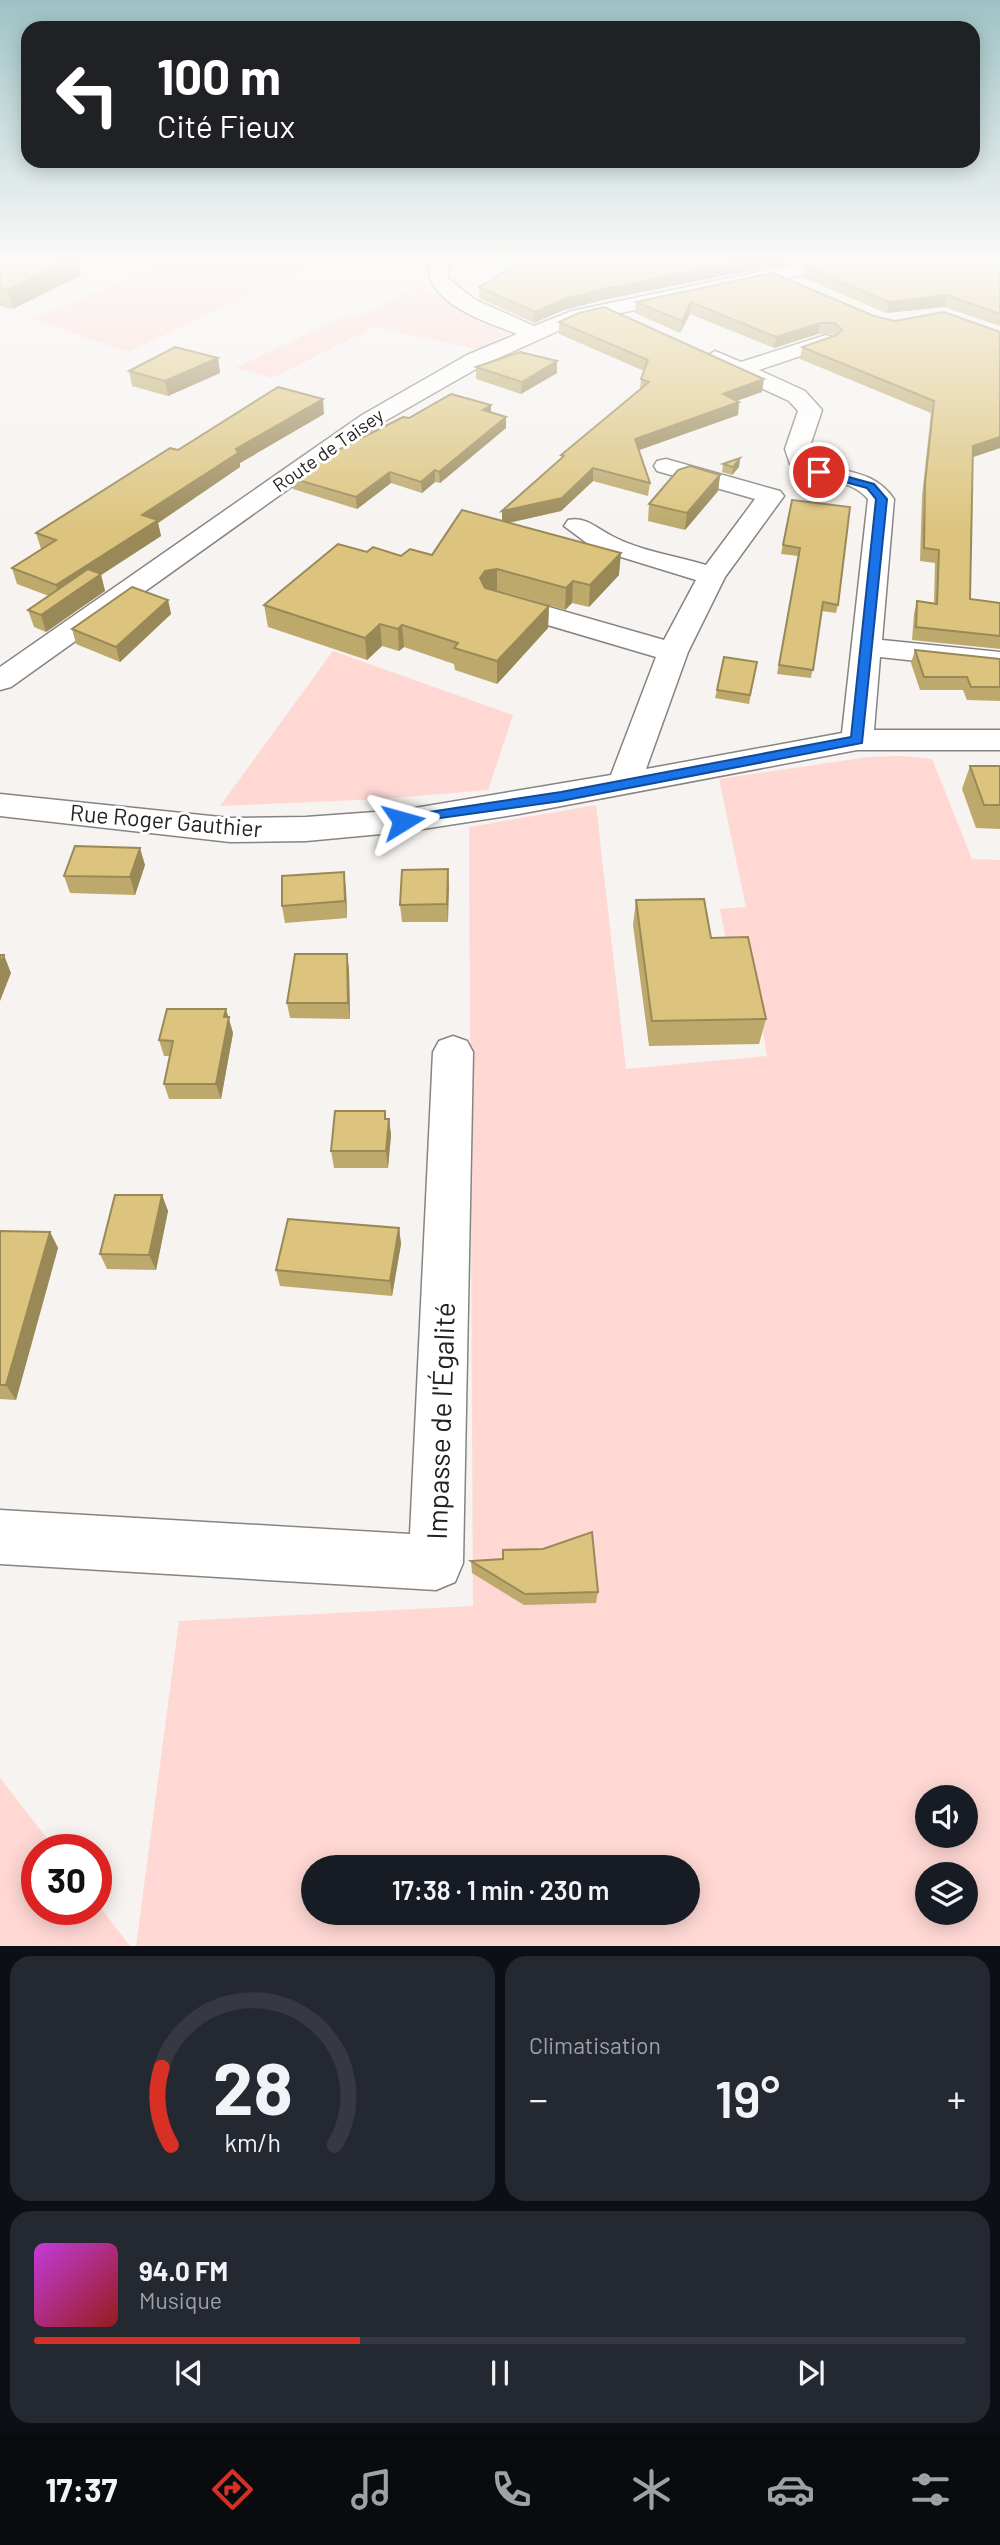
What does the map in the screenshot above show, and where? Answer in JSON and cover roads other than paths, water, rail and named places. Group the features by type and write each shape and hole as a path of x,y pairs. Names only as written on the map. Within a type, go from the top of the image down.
{"street":[{"name":"Route de Taisey","path":"0,681 370,420 475,359 500,348"},
{"path":"693,348 797,396 806,403 810,417 797,449 799,459 806,466 871,486 881,499 857,740"},
{"path":"740,369 805,348"},
{"path":"825,473 860,461"},
{"path":"624,784 673,652 712,576 771,496 666,466"},
{"path":"577,526 604,543 712,576"},
{"path":"496,601 673,652"},
{"path":"867,647 1000,661"},
{"name":"Rue Roger Gauthier","path":"0,805 230,830 306,829 403,821 624,784 857,740 1000,740"},
{"name":"Impasse de l'Égalité","path":"0,1537 436,1563 453,1052"}]}
